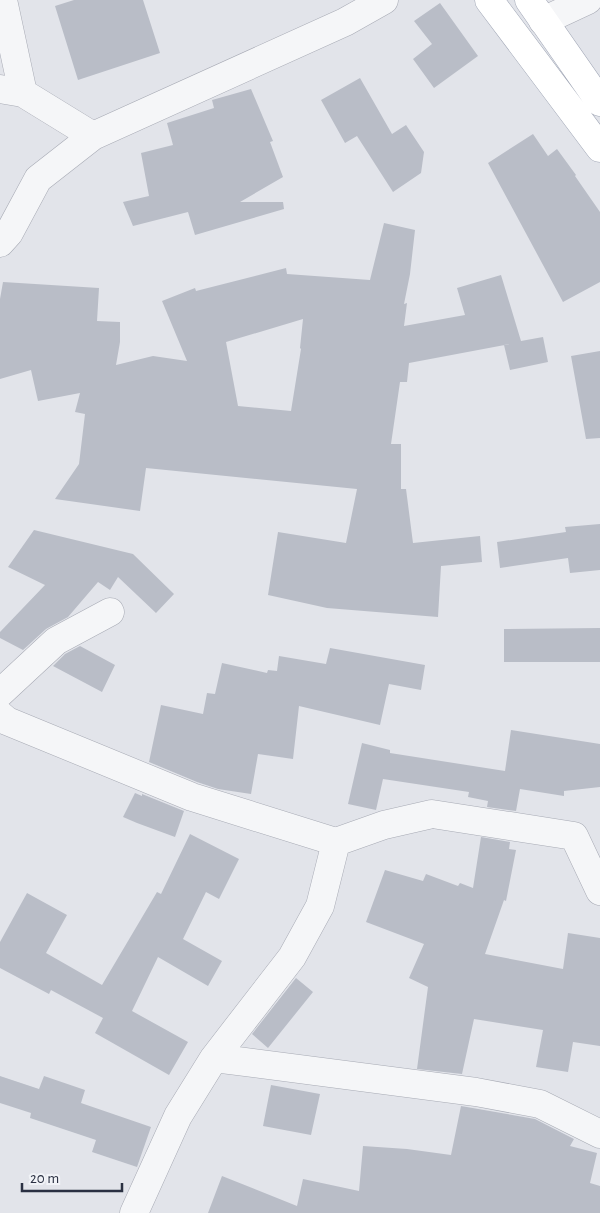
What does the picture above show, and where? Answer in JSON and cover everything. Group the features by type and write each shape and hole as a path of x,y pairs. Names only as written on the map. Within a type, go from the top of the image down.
{"main road":[{"path":"489,0 600,148"},
{"path":"536,10 600,102"}],"street":[{"path":"3,0 11,91 93,136"},
{"path":"0,243 9,234 38,179 93,136 345,22 384,0"},
{"path":"536,10 588,0"},
{"path":"0,693 56,641 110,612"},
{"path":"0,716 7,721 192,798 336,842 384,825 432,814 574,836 600,891"},
{"path":"134,1213 178,1116 214,1058 292,957 320,906 336,842"},
{"path":"214,1058 476,1092 540,1104 600,1134"}],"building":[{"path":"74,0 143,0 160,53 78,80 55,6"},
{"path":"440,3 478,56 434,88 413,59 432,44 414,21"},
{"path":"360,78 392,134 406,125 424,152 421,173 393,192 357,136 345,143 321,100"},
{"path":"251,89 273,141 270,142 283,177 240,202 283,202 284,209 195,235 188,212 133,226 123,202 149,196 141,153 173,145 167,123 214,108 212,100"},
{"path":"533,134 548,156 557,149 600,212 600,282 563,302 488,163"},
{"path":"384,223 415,230 410,274 404,304 407,303 404,326 465,315 457,288 501,275 521,341 543,337 548,362 510,370 504,345 409,363 407,382 400,382 391,444 401,444 401,489 406,489 413,543 480,536 482,562 441,566 438,617 327,608 268,595 278,532 346,543 357,489 146,468 140,511 55,499 79,464 85,414 75,412 80,393 38,401 31,370 0,379 0,299 3,282 99,288 97,321 120,322 120,342 116,365 153,356 187,361 162,301 195,288 196,291 286,268 287,274 370,280","holes":["303,319 291,411 238,406 226,342"]},
{"path":"600,351 600,438 586,439 571,356"},
{"path":"600,524 600,570 570,573 568,558 500,568 497,542 566,532 565,527"},
{"path":"34,530 133,554 174,594 156,613 118,577 110,590 98,582 68,617 46,629 23,650 0,638 0,632 45,585 8,567"},
{"path":"600,628 600,662 504,662 504,629"},
{"path":"80,646 115,665 102,692 53,666 65,654"},
{"path":"330,648 425,665 421,690 389,684 380,725 299,706 293,759 258,754 251,794 218,789 149,762 161,705 203,714 207,693 215,694 222,663 267,673 268,670 277,671 279,656 326,664"},
{"path":"511,730 600,744 600,787 564,791 564,796 520,789 516,811 487,807 488,801 468,797 469,792 383,779 376,810 348,804 362,743 390,750 390,753 505,771"},
{"path":"135,793 184,811 175,837 123,817"},
{"path":"190,834 239,859 219,899 206,892 183,939 222,961 208,986 158,957 132,1011 188,1042 169,1075 95,1033 103,1018 51,990 49,994 0,968 0,942 27,893 67,915 46,953 102,985 157,892 161,894"},
{"path":"481,837 510,842 509,849 516,850 506,901 504,900 485,954 563,969 568,933 600,938 600,1046 573,1042 568,1072 536,1067 543,1030 474,1019 462,1074 417,1069 428,987 409,978 424,944 366,922 385,870 423,881 426,874 458,886 460,883 473,888"},
{"path":"296,978 313,992 268,1048 252,1034"},
{"path":"0,1076 39,1089 44,1076 85,1090 81,1103 151,1127 137,1167 92,1152 96,1140 30,1118 31,1113 0,1103"},
{"path":"271,1085 320,1094 311,1135 263,1126"},
{"path":"461,1106 535,1119 574,1139 570,1146 597,1153 590,1183 600,1186 600,1213 208,1213 222,1176 297,1206 303,1179 359,1191 363,1146 451,1155"}]}
